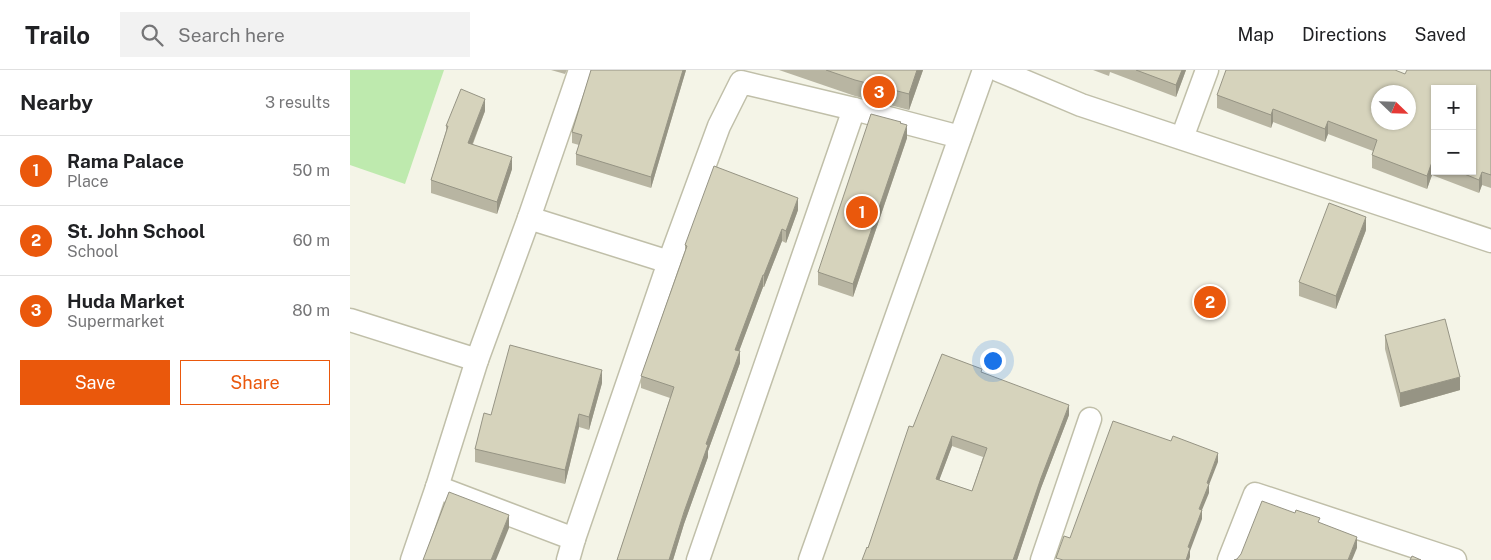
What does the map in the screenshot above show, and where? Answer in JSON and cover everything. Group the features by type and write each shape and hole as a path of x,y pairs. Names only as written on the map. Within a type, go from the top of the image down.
{"street":[{"path":"412,560 477,360 580,70"},
{"path":"810,560 984,70"},
{"path":"998,70 1081,105 1491,241"},
{"path":"1182,138 1207,70"},
{"path":"437,487 571,550 669,262 719,126 741,82 960,137"},
{"path":"698,560 854,109"},
{"path":"529,218 669,262"},
{"path":"350,320 477,360"},
{"path":"1042,560 1090,420"},
{"path":"1229,560 1255,494 1455,560"}],"green space":[{"path":"350,70 444,70 405,184 350,165"}],"building":[{"path":"591,70 683,70 651,177 576,154 582,135 572,132"},
{"path":"826,70 917,70 909,94 855,80"},
{"path":"1136,70 1182,70 1176,85"},
{"path":"1226,70 1395,70 1405,74 1407,70 1491,70 1491,175 1482,172 1479,180 1467,175 1476,175 1476,85 1431,85 1431,165 1427,176 1372,155 1377,140 1328,121 1325,129 1273,109 1271,115 1217,95"},
{"path":"461,89 485,99 468,143 512,157 497,202 431,180 448,126 446,126"},
{"path":"871,114 907,125 853,284 818,272"},
{"path":"714,166 798,198 786,231 782,229 735,350 740,351 706,444 708,445 669,560 617,560 674,387 641,376"},
{"path":"1329,203 1366,217 1336,296 1299,282"},
{"path":"1445,319 1460,377 1400,393 1385,335"},
{"path":"510,345 602,370 589,417 579,414 565,470 475,449 484,413 491,415"},
{"path":"942,354 982,369 981,372 1069,405 1041,478 1013,560 862,560 868,548 909,426 913,427","holes":["952,436 987,448 972,491 936,479"]},
{"path":"1113,421 1171,441 1173,436 1218,453 1199,509 1202,510 1188,547 1190,548 1186,560 1063,560 1056,558 1064,536 1070,538"},
{"path":"449,492 509,515 491,560 423,560"},
{"path":"1262,501 1295,513 1296,510 1320,518 1318,522 1357,537 1348,560 1234,560 1241,554"},
{"path":"1412,556 1421,560 1410,560"}],"place":[{"name":"Huda Market","path":"879,92"},
{"name":"Rama Palace","path":"862,212"},
{"name":"St. John School","path":"1210,302"}]}
